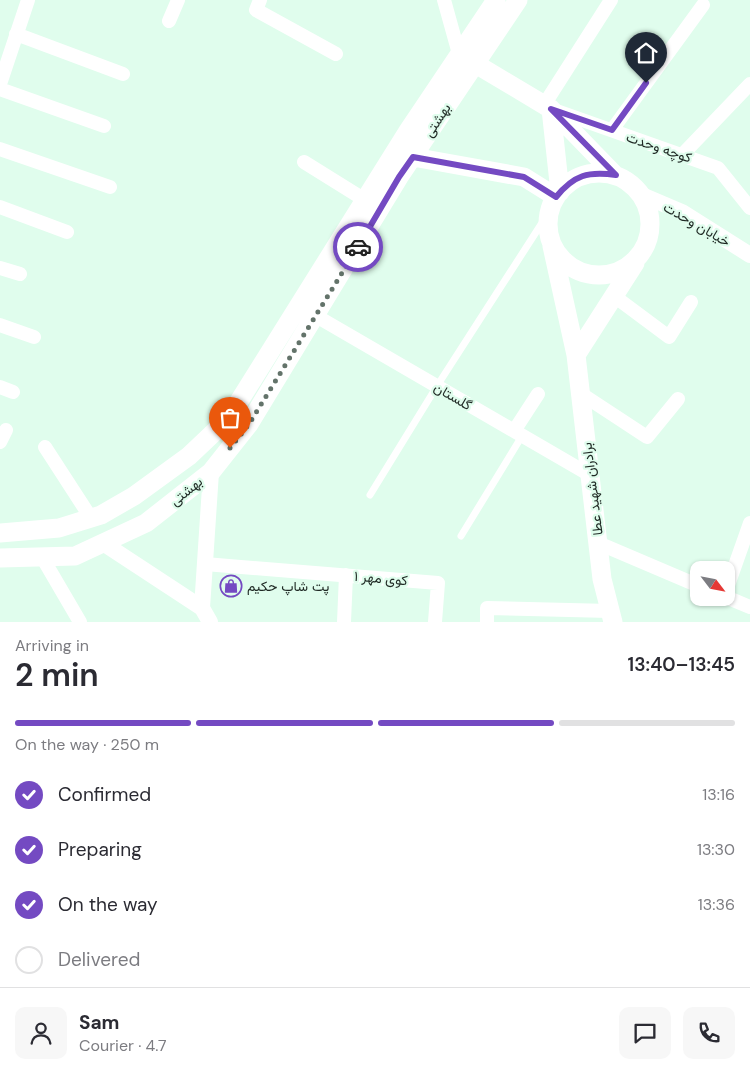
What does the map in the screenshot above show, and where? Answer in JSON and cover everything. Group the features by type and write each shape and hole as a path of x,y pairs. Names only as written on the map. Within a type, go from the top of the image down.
{"main road":[{"name":"بهشتی","path":"0,533 59,528 101,515 134,496 189,456 228,419 365,200 406,152 467,59 496,0"},
{"name":"بهشتی","path":"467,59 518,0"},
{"path":"467,59 548,107 616,175 631,183 642,195 649,210 651,227 647,244 576,355"},
{"path":"548,107 555,200 548,230 552,246 562,260 576,270 592,275 609,275 625,269 638,258"},
{"name":"بهشتی","path":"0,558 75,556 146,523 210,472 249,424 316,316 399,177 406,152"},
{"path":"406,152 524,177 555,200"},
{"path":"555,200 567,184 582,175 598,172 616,175"},
{"name":"برادران شهید عطا","path":"552,246 576,355 602,579 611,616"}],"street":[{"path":"0,84 4,57 16,34 28,0"},
{"path":"169,22 178,0"},
{"path":"260,0 256,10 336,54"},
{"path":"444,0 467,59"},
{"path":"548,107 611,0"},
{"path":"612,130 703,5"},
{"path":"16,34 123,74"},
{"path":"682,155 750,84"},
{"path":"0,89 104,126"},
{"name":"کوچه وحدت","path":"548,107 718,168 749,203"},
{"path":"0,148 110,187"},
{"path":"304,162 365,200"},
{"name":"خیابان وحدت","path":"642,195 682,212 750,255"},
{"path":"0,207 67,232"},
{"path":"0,268 20,274"},
{"path":"614,296 669,337 692,302"},
{"name":"گلستان","path":"316,316 590,475"},
{"path":"0,325 34,337"},
{"path":"580,393 647,437 678,399"},
{"path":"518,434 538,394"},
{"path":"45,447 91,518"},
{"path":"206,615 205,564 210,472"},
{"path":"735,566 750,523"},
{"path":"103,543 206,615"},
{"path":"598,543 690,582"},
{"path":"42,557 80,622"},
{"name":"کوی مهر ۱","path":"205,564 438,583 435,622"},
{"path":"344,622 346,576"},
{"path":"735,601 750,607"},
{"path":"487,622 487,608 611,616"}],"lane":[{"path":"370,495 555,200"},
{"path":"461,536 518,434"}],"way so far":[{"path":"230,448 249,424 358,247"}],"place":[{"name":"پت شاپ حکیم","path":"231,586"}],"route":[{"path":"358,247 399,177 413,157 524,177 556,197 567,184 582,175 598,172 616,175 551,109 612,130 646,83"}]}
